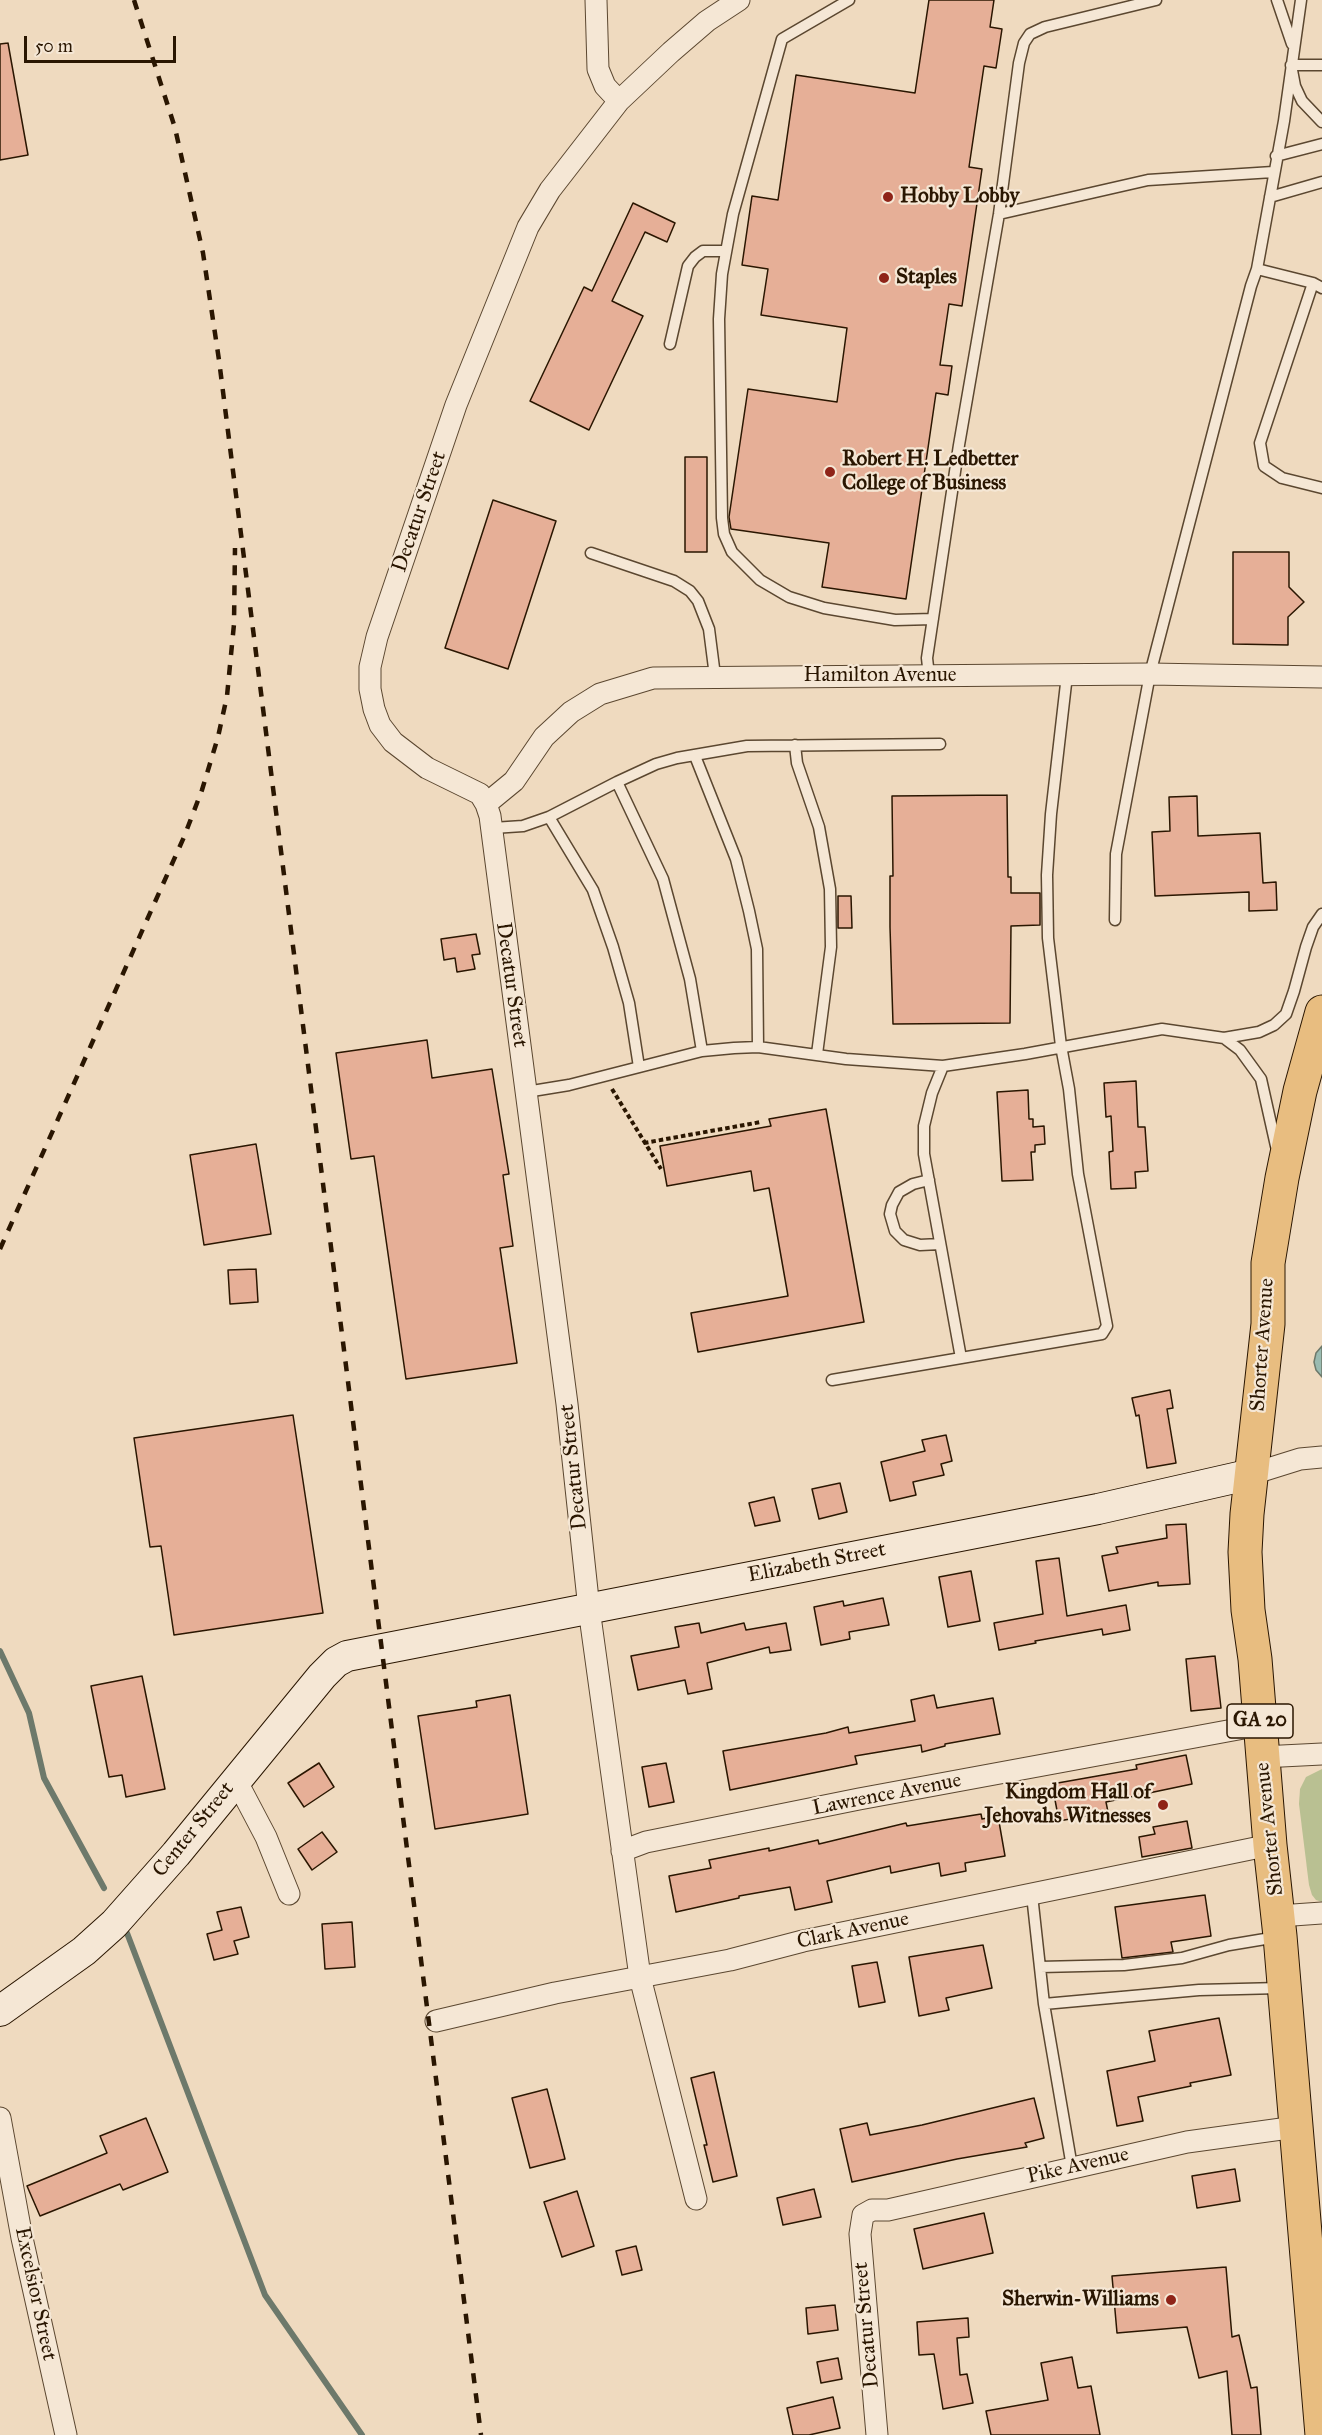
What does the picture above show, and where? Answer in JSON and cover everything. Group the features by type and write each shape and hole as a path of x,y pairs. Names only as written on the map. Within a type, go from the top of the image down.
{"main road":[{"name":"Shorter Avenue","path":"1322,1012 1300,1091 1268,1263 1268,1324 1245,1552 1248,1610 1255,1659 1270,1845 1280,1926 1296,2127 1314,2257 1322,2435"}],"street":[{"path":"596,0 598,69 605,86 619,101"},
{"name":"Decatur Street","path":"696,2199 640,1977 589,1609 567,1404 494,854 493,828 486,804 480,794 427,768 393,742 380,725 370,689 370,667 377,638 456,405 528,228 550,190 619,101 698,29 739,0"},
{"name":"Hamilton Avenue","path":"486,804 514,781 544,737 571,712 600,694 652,678 1150,674 1322,677"},
{"path":"1252,1474 1300,1459 1322,1457"},
{"name":"Elizabeth Street","path":"381,1650 1098,1509 1252,1474"},
{"name":"Center Street","path":"0,2011 84,1951 114,1924 336,1662 357,1653 381,1650"},
{"name":"Lawrence Avenue","path":"622,1851 646,1842 859,1799 1261,1741 1322,1754"},
{"path":"236,1780 266,1837 289,1894"},
{"name":"Clark Avenue","path":"436,2021 555,1993 730,1960 803,1941 1270,1845"},
{"path":"1280,1926 1322,1913"},
{"name":"Excelsior Street","path":"0,2118 22,2238 66,2435"},
{"name":"Pike Avenue","path":"863,2216 872,2210 888,2210 1187,2142 1296,2127"},
{"name":"Decatur Street","path":"863,2216 860,2234 877,2435"}],"lane":[{"path":"849,0 782,39 733,214 722,274 719,319 724,534 732,552 760,580 789,597 824,608 895,620 933,619"},
{"path":"929,676 927,658 959,445 999,214 1019,63 1024,43 1030,34 1045,27 1156,0"},
{"path":"1277,0 1293,47"},
{"path":"1115,920 1116,854 1150,674 1257,269 1284,121 1301,0"},
{"path":"1291,65 1322,65"},
{"path":"1291,65 1295,86 1302,101 1322,122"},
{"path":"1276,156 1322,144"},
{"path":"999,214 1148,180 1273,172"},
{"path":"1270,197 1322,182"},
{"path":"670,344 688,266 703,250 726,251"},
{"path":"1257,269 1317,286 1260,443 1264,466 1282,478 1322,488"},
{"path":"591,554 674,581 690,591 698,601 709,629 715,676"},
{"path":"832,1380 1102,1334 1107,1326 1083,1205 1069,1089 1060,1046 1048,938 1047,875 1051,814 1067,675"},
{"path":"493,828 523,826 549,817 656,764 747,746 940,744"},
{"path":"795,746 797,763 819,827 830,889 831,947 818,1054"},
{"path":"695,756 736,859 749,911 757,949 758,1047"},
{"path":"617,782 663,879 690,979 702,1051"},
{"path":"549,817 593,890 629,1003 639,1067"},
{"path":"526,1092 604,1076 702,1051 758,1047 846,1059 943,1066 1162,1029 1224,1038 1259,1032 1274,1025 1286,1014 1313,927 1322,914"},
{"path":"1224,1038 1240,1050 1261,1079 1282,1178"},
{"path":"943,1066 932,1094 924,1126 924,1154 961,1358"},
{"path":"929,1180 913,1184 899,1192 892,1204 890,1214 895,1231 904,1240 920,1245 940,1244"},
{"path":"1032,1895 1044,2004 1072,2167"},
{"path":"1040,1967 1124,1965 1171,1959 1229,1945 1280,1926"},
{"path":"1044,2004 1199,1990 1285,1988"}],"path":[{"path":"604,1076 661,1169"},
{"path":"644,1143 761,1122"}],"green space":[{"path":"1322,1769 1322,1902 1316,1900 1312,1895 1309,1885 1299,1804 1300,1789 1306,1777"}],"water":[{"path":"1322,1346 1322,1377 1316,1370 1314,1362 1316,1353"}],"building":[{"path":"929,0 994,0 990,27 1002,29 996,68 984,66 969,167 982,169 962,306 949,304 940,365 952,366 948,395 936,393 906,599 822,587 829,543 731,529 729,517 748,389 837,402 847,328 761,315 768,269 742,265 752,196 778,200 796,75 915,93"},
{"path":"8,43 28,155 0,160 0,44"},
{"path":"633,203 675,223 667,242 645,232 612,301 643,316 589,430 530,401 584,287 592,291"},
{"path":"685,457 707,457 707,552 685,552"},
{"path":"493,500 556,521 508,669 445,648"},
{"path":"1233,552 1289,552 1289,587 1304,602 1288,617 1288,645 1233,644"},
{"path":"1007,795 1008,877 1011,877 1011,893 1040,893 1040,925 1011,926 1010,1023 893,1024 890,927 890,876 893,876 892,796"},
{"path":"1197,796 1198,836 1260,833 1263,883 1276,882 1277,910 1249,911 1249,892 1155,896 1152,832 1170,831 1169,797"},
{"path":"838,896 851,896 852,928 838,928"},
{"path":"476,934 480,954 472,955 475,969 457,972 455,958 444,960 441,939"},
{"path":"427,1040 432,1078 492,1069 509,1174 503,1175 513,1246 500,1248 517,1363 406,1379 374,1156 351,1159 336,1053"},
{"path":"1136,1081 1138,1127 1145,1127 1148,1171 1135,1172 1136,1188 1111,1189 1109,1152 1113,1151 1111,1116 1106,1117 1104,1083"},
{"path":"1028,1090 1029,1119 1033,1119 1033,1127 1044,1126 1045,1144 1035,1145 1035,1152 1031,1152 1033,1180 1002,1181 997,1092"},
{"path":"826,1109 864,1322 698,1352 691,1313 788,1296 769,1188 754,1191 751,1171 667,1186 660,1146 771,1126 769,1119"},
{"path":"256,1144 271,1234 204,1245 190,1155"},
{"path":"256,1269 258,1302 230,1304 228,1270"},
{"path":"1170,1390 1173,1408 1167,1409 1176,1463 1147,1468 1139,1415 1136,1416 1132,1398"},
{"path":"293,1415 323,1613 174,1635 161,1546 150,1547 134,1438"},
{"path":"946,1435 952,1461 941,1464 944,1475 913,1482 916,1495 890,1501 881,1462 925,1451 922,1440"},
{"path":"840,1483 847,1512 819,1519 812,1489"},
{"path":"774,1497 780,1521 755,1526 749,1503"},
{"path":"1186,1524 1190,1584 1158,1586 1158,1582 1109,1591 1102,1556 1118,1553 1116,1547 1167,1538 1166,1525"},
{"path":"1059,1558 1067,1616 1126,1605 1130,1630 1103,1635 1102,1629 999,1650 994,1623 1043,1614 1036,1561"},
{"path":"971,1571 980,1621 948,1627 939,1577"},
{"path":"883,1598 889,1625 849,1632 850,1639 821,1645 814,1607 843,1601 844,1606"},
{"path":"699,1623 701,1633 744,1623 746,1630 786,1623 791,1650 770,1653 769,1647 707,1663 712,1689 688,1694 685,1680 638,1690 631,1656 679,1647 675,1627"},
{"path":"1215,1656 1221,1708 1191,1711 1186,1659"},
{"path":"142,1676 165,1789 126,1797 122,1775 109,1777 91,1686"},
{"path":"510,1695 528,1814 435,1829 418,1716 477,1707 476,1701"},
{"path":"934,1695 937,1708 993,1698 1000,1734 945,1744 945,1746 922,1752 921,1745 855,1756 857,1764 730,1790 723,1751 848,1727 849,1733 915,1721 911,1700"},
{"path":"1186,1755 1192,1784 1106,1802 1108,1812 1059,1821 1052,1784 1137,1769 1136,1765"},
{"path":"319,1763 334,1787 304,1807 288,1783"},
{"path":"666,1763 674,1802 649,1807 642,1767"},
{"path":"981,1814 982,1819 998,1816 1005,1856 965,1863 966,1871 941,1876 939,1863 891,1873 890,1866 827,1881 832,1902 795,1910 790,1887 739,1896 739,1898 676,1912 669,1876 711,1868 709,1860 769,1848 769,1851 818,1840 819,1844 906,1823 907,1826"},
{"path":"1187,1821 1192,1848 1142,1857 1139,1837 1155,1834 1153,1827"},
{"path":"322,1832 337,1852 312,1870 298,1849"},
{"path":"1205,1895 1211,1936 1171,1942 1173,1952 1122,1958 1115,1907"},
{"path":"241,1907 249,1937 234,1941 238,1954 214,1960 207,1934 222,1930 217,1912"},
{"path":"352,1922 355,1967 325,1969 322,1924"},
{"path":"983,1945 992,1988 946,1998 949,2010 919,2016 909,1957"},
{"path":"877,1962 885,2002 859,2007 852,1966"},
{"path":"1219,2018 1231,2075 1138,2097 1143,2121 1117,2126 1107,2071 1155,2061 1149,2031"},
{"path":"714,2072 737,2176 713,2182 691,2078"},
{"path":"547,2089 565,2159 530,2168 512,2098"},
{"path":"1034,2098 1044,2138 1025,2143 1027,2147 957,2159 852,2182 840,2129 867,2123 870,2135"},
{"path":"146,2118 168,2172 123,2190 120,2184 40,2216 27,2186 107,2153 100,2136"},
{"path":"1235,2169 1240,2201 1197,2208 1192,2176"},
{"path":"814,2189 821,2217 783,2225 777,2198"},
{"path":"577,2191 594,2246 562,2257 544,2202"},
{"path":"984,2213 993,2253 923,2269 914,2229"},
{"path":"636,2246 642,2270 622,2275 616,2251"},
{"name":"Sherwin-Williams","path":"1226,2267 1232,2337 1239,2335 1251,2388 1257,2387 1261,2435 1232,2435 1227,2371 1199,2378 1187,2327 1117,2333 1112,2276"},
{"path":"835,2305 838,2330 808,2334 806,2308"},
{"path":"968,2318 969,2337 957,2338 960,2375 967,2374 973,2403 943,2409 934,2354 919,2355 917,2322"},
{"path":"1072,2357 1078,2388 1091,2386 1100,2435 991,2435 986,2411 1048,2400 1041,2363"},
{"path":"838,2358 842,2379 821,2383 817,2362"},
{"path":"833,2397 840,2428 809,2435 793,2435 787,2408"}],"waterway":[{"path":"0,1651 29,1713 44,1778 104,1888"},
{"path":"127,1933 265,2295 362,2435"}],"railway":[{"path":"134,0 175,128 203,253 219,360 481,2435"},
{"path":"0,1249 184,837 202,790 218,737 227,696 234,624 235,548"}],"place":[{"name":"Hobby Lobby","path":"888,197"},
{"name":"Staples","path":"884,278"},
{"name":"Robert H. Ledbetter College of Business","path":"830,472"},
{"name":"Kingdom Hall of Jehovahs Witnesses","path":"1163,1805"},
{"name":"Sherwin-Williams","path":"1171,2300"}]}
